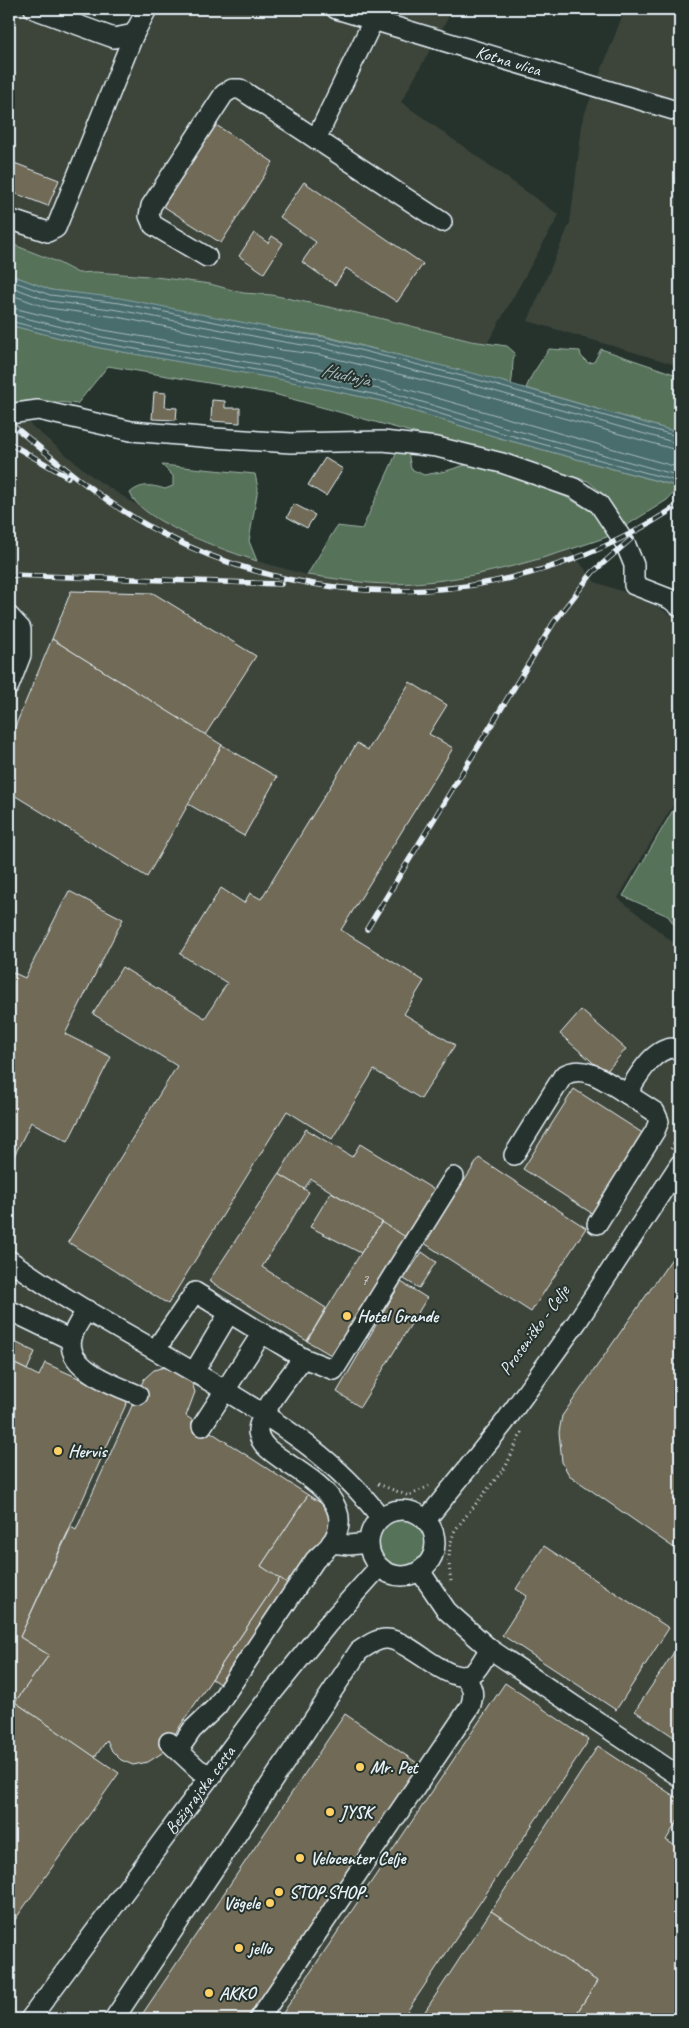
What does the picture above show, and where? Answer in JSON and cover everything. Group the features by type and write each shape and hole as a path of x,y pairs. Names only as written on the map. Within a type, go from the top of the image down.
{"street":[{"path":"34,9 114,38 134,34"},
{"path":"9,219 48,232 56,228 134,34 147,9"},
{"name":"Kotna ulica","path":"336,9 680,112"},
{"path":"316,139 373,21"},
{"path":"207,257 153,225 149,216 151,206 224,94 232,89 240,89 442,222"},
{"path":"9,414 38,410 131,431 214,438 291,443 383,441 437,447 502,462 574,488 599,504 628,550 634,565 634,585 670,599 680,607"},
{"path":"9,616 21,629 21,655 9,686"},
{"path":"627,1094 639,1074 658,1053 674,1047 680,1049"},
{"path":"514,1155 563,1076 572,1070 586,1071 655,1112 659,1121 655,1131 598,1224"},
{"path":"426,1520 504,1424 578,1322 675,1157"},
{"path":"156,1349 195,1292 302,1358 334,1370 454,1177"},
{"path":"9,1260 87,1310 264,1414 321,1454 365,1496 380,1517"},
{"path":"9,1310 71,1340"},
{"path":"87,1310 76,1326 71,1340 73,1352 80,1364 95,1376 138,1395"},
{"path":"194,1372 230,1313"},
{"path":"202,1426 262,1333"},
{"path":"212,1776 198,1769 174,1746 217,1706 315,1560 331,1543 339,1522 337,1507 325,1490 262,1442 258,1431 264,1414 302,1358"},
{"path":"404,1509 412,1510 426,1520 435,1537 435,1547 433,1556 420,1571 410,1576 399,1576 388,1574 379,1567 369,1552 368,1543 370,1533 380,1517 396,1510 404,1509"},
{"path":"331,1543 349,1545 368,1543"},
{"name":"Bežigrajska cesta","path":"32,2018 272,1693 327,1625 379,1567"},
{"path":"420,1571 446,1611 490,1649 680,1777"},
{"path":"114,2019 359,1651 371,1643 386,1638 400,1642 447,1672 464,1676 472,1685 474,1696 470,1707 259,2019"},
{"path":"464,1676 474,1671 490,1649"}],"path":[{"path":"675,1157 680,1134"},
{"path":"378,1484 409,1496 436,1480"}],"shaded area":[{"path":"9,9 67,9 117,28 133,23 144,9 453,9 401,102 559,215 487,344 272,295 243,293 210,284 148,276 95,272 78,273 55,261 9,243"},
{"path":"625,9 680,9 680,366 528,321 570,223 583,118"},
{"path":"9,407 94,478 157,518 200,541 257,561 307,575 388,584 430,582 505,567 570,550 595,582 647,600 680,621 680,793 618,898 680,948 680,2019 9,2019"}],"green space":[{"path":"9,243 55,261 78,273 95,272 148,276 210,284 243,293 272,295 371,316 471,341 507,346 515,353 511,384 324,336 286,331 119,299 51,290 9,274"},
{"path":"9,325 100,348 275,378 381,401 500,438 679,487 667,500 621,529 603,494 588,481 274,394 108,366 77,404 38,400 9,403"},
{"path":"549,349 580,351 581,356 588,363 594,362 601,349 680,376 680,433 526,388"},
{"path":"397,452 408,452 411,469 424,475 472,463 520,478 566,497 601,517 609,531 607,537 528,562 446,580 380,584 307,575 337,526 362,529"},
{"path":"162,465 255,474 258,488 249,541 257,561 207,543 167,525 137,504 130,493 142,486 165,489 173,486 173,476"},
{"path":"680,798 680,933 668,916 623,896"},
{"path":"402,1519 411,1521 419,1526 424,1534 426,1543 424,1552 419,1560 411,1565 402,1567 393,1565 385,1560 380,1552 378,1543 380,1534 385,1526 393,1521"}],"water":[{"name":"Hudinja","path":"9,274 51,290 120,298 324,337 476,374 680,433 680,487 500,438 381,401 278,379 100,348 9,325"}],"building":[{"path":"216,125 273,162 221,243 163,206"},
{"path":"9,161 59,180 48,206 9,191"},
{"path":"304,182 423,264 397,302 346,268 335,285 302,262 316,242 280,217"},
{"path":"254,233 268,243 272,236 283,243 264,273 239,256"},
{"path":"154,392 166,393 165,407 177,408 176,420 152,419"},
{"path":"212,400 225,401 225,408 240,408 240,423 211,421"},
{"path":"325,458 343,469 326,496 308,485"},
{"path":"294,504 315,515 307,528 287,517"},
{"path":"71,591 153,593 256,656 205,735 52,639"},
{"path":"52,639 222,745 147,877 9,792 9,741"},
{"path":"410,682 447,705 429,734 453,748 341,930 424,981 404,1014 455,1045 421,1099 374,1070 332,1139 287,1111 168,1304 68,1242 177,1066 93,1014 122,967 205,1018 227,983 180,954 221,888 244,903 250,893 261,899 357,743 368,750"},
{"path":"222,745 277,777 244,836 188,804"},
{"path":"69,891 123,919 65,1034 111,1057 68,1141 31,1122 12,1160 9,1159 9,979 12,972 25,978"},
{"path":"581,1010 626,1049 605,1073 560,1034"},
{"path":"574,1089 644,1134 593,1214 523,1169"},
{"path":"306,1129 352,1157 360,1144 436,1191 407,1239 311,1179 304,1189 279,1174"},
{"path":"479,1158 586,1228 531,1312 424,1243"},
{"path":"279,1174 309,1192 262,1267 326,1308 307,1341 209,1281"},
{"path":"331,1192 382,1222 361,1253 310,1227"},
{"name":"Hotel Grande","path":"382,1222 412,1241 338,1359 307,1341"},
{"path":"680,1247 680,1552 569,1475 562,1462 559,1432 562,1416"},
{"path":"422,1252 436,1262 419,1288 404,1279"},
{"path":"401,1282 427,1298 360,1407 337,1392"},
{"path":"9,1339 35,1352 27,1370 9,1361"},
{"path":"9,1361 39,1376 45,1363 128,1400 20,1637 49,1655 15,1702 119,1773 9,1928"},
{"path":"168,1366 191,1380 195,1392 186,1416 308,1495 261,1566 280,1578 162,1753 148,1762 133,1765 121,1760 112,1751 107,1740 95,1757 15,1702 49,1655 20,1637 71,1527 76,1530 144,1379 154,1370"},
{"path":"308,1495 329,1508 334,1524 292,1587 261,1566"},
{"path":"544,1546 669,1628 616,1710 502,1635 527,1596 516,1589"},
{"path":"280,1578 292,1587 224,1687 212,1679"},
{"path":"680,1643 680,1741 635,1711"},
{"path":"505,1683 589,1740 402,2019 279,2019"},
{"name":"STOP.SHOP.","path":"345,1714 420,1765 249,2019 139,2019"},
{"path":"598,1746 680,1800 680,1817 666,1840 680,1849 680,2019 573,2019 597,1981 491,1911"},
{"path":"491,1911 597,1981 573,2019 420,2019"}],"railway":[{"path":"9,422 101,496 140,522 161,533 224,561 290,580 357,589 424,590 491,582 557,565 620,539 680,504"},
{"path":"9,443 68,477"},
{"path":"367,929 554,622 593,572 631,539"},
{"path":"9,575 281,584"}],"place":[{"name":"Hotel Grande","path":"347,1316"},
{"name":"Hervis","path":"58,1451"},
{"name":"Mr. Pet","path":"360,1767"},
{"name":"JYSK","path":"330,1812"},
{"name":"Velocenter Celje","path":"300,1858"},
{"name":"STOP.SHOP.","path":"279,1892"},
{"name":"Vögele","path":"270,1903"},
{"name":"jello","path":"239,1948"},
{"name":"AKKO","path":"209,1993"}]}
